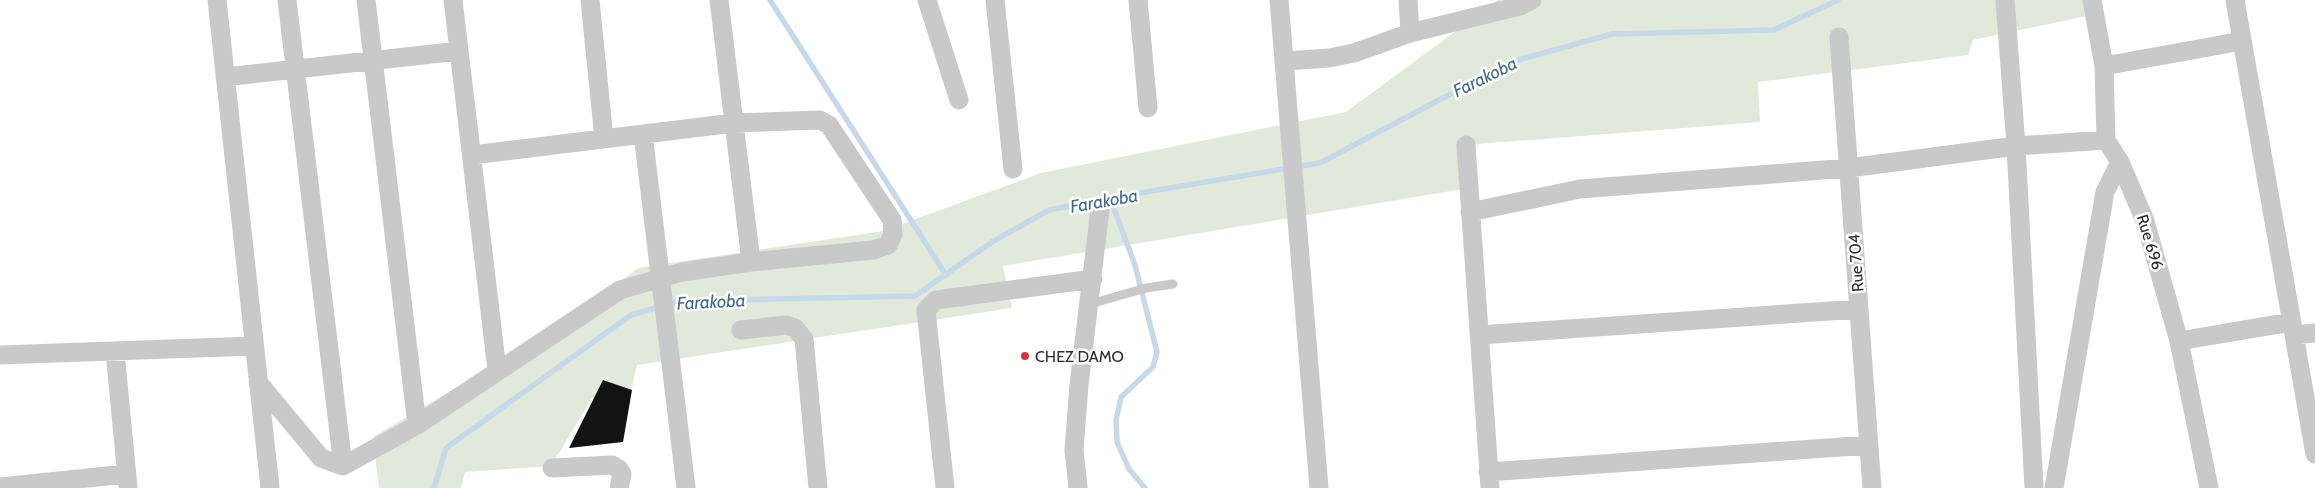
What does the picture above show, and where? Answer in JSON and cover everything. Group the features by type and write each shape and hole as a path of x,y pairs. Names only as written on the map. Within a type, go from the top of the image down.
{"street":[{"path":"217,0 270,488"},
{"path":"287,0 344,466"},
{"path":"366,0 417,425"},
{"path":"453,0 497,370"},
{"path":"590,0 604,139"},
{"path":"720,0 751,262"},
{"path":"927,0 959,100"},
{"path":"995,0 1013,169"},
{"path":"1138,0 1148,108"},
{"path":"1279,0 1318,488"},
{"path":"1408,0 1410,33"},
{"path":"1285,61 1338,56 1410,33 1520,6 1532,0"},
{"path":"2005,0 2016,146 2034,488"},
{"path":"1470,212 1580,189 1849,168 2016,146 2106,140 2104,66 2092,0"},
{"path":"2235,0 2315,454"},
{"name":"Rue 704","path":"1839,37 1872,488"},
{"path":"2104,66 2242,41"},
{"path":"225,78 459,52"},
{"path":"258,382 320,458 344,466 417,425 605,298 620,290 661,283 751,262 873,250 888,245 893,234 892,220 829,124 820,120 734,123 472,155"},
{"path":"644,134 686,488"},
{"name":"Rue 696","path":"2106,140 2120,162 2145,221 2179,341 2209,488"},
{"path":"1466,145 1489,480 1869,445"},
{"path":"2054,488 2105,192 2120,162"},
{"path":"1078,488 1074,450 1079,385 1100,209"},
{"path":"945,488 926,310 936,300 1093,279"},
{"path":"1479,335 1859,309"},
{"path":"741,330 786,325 795,328 804,339 818,488"},
{"path":"2179,341 2293,329 2315,333"},
{"path":"0,355 254,346"},
{"path":"0,487 127,481 115,352"},
{"path":"552,468 612,465 622,474 619,488"}],"lane":[{"path":"1090,304 1132,291 1173,284"}],"green space":[{"path":"1498,0 2093,0 2096,14 1973,40 1968,55 1758,82 1760,122 1465,145 1463,189 1003,266 1012,308 637,365 627,410 592,398 551,466 465,472 461,488 379,488 373,437 568,321 638,268 883,231 1041,173 1346,112"}],"building":[{"path":"603,380 632,390 623,442 569,448"}],"waterway":[{"path":"770,0 946,275"},
{"name":"Farakoba","path":"434,488 446,448 631,315 679,301 915,296 992,242 1049,210 1320,163 1511,62 1612,34 1774,30 1838,0"},
{"path":"1110,198 1135,265 1157,352 1153,367 1121,397 1116,420 1117,442 1129,469 1145,488"}],"place":[{"name":"CHEZ DAMO","path":"1025,356"}]}
